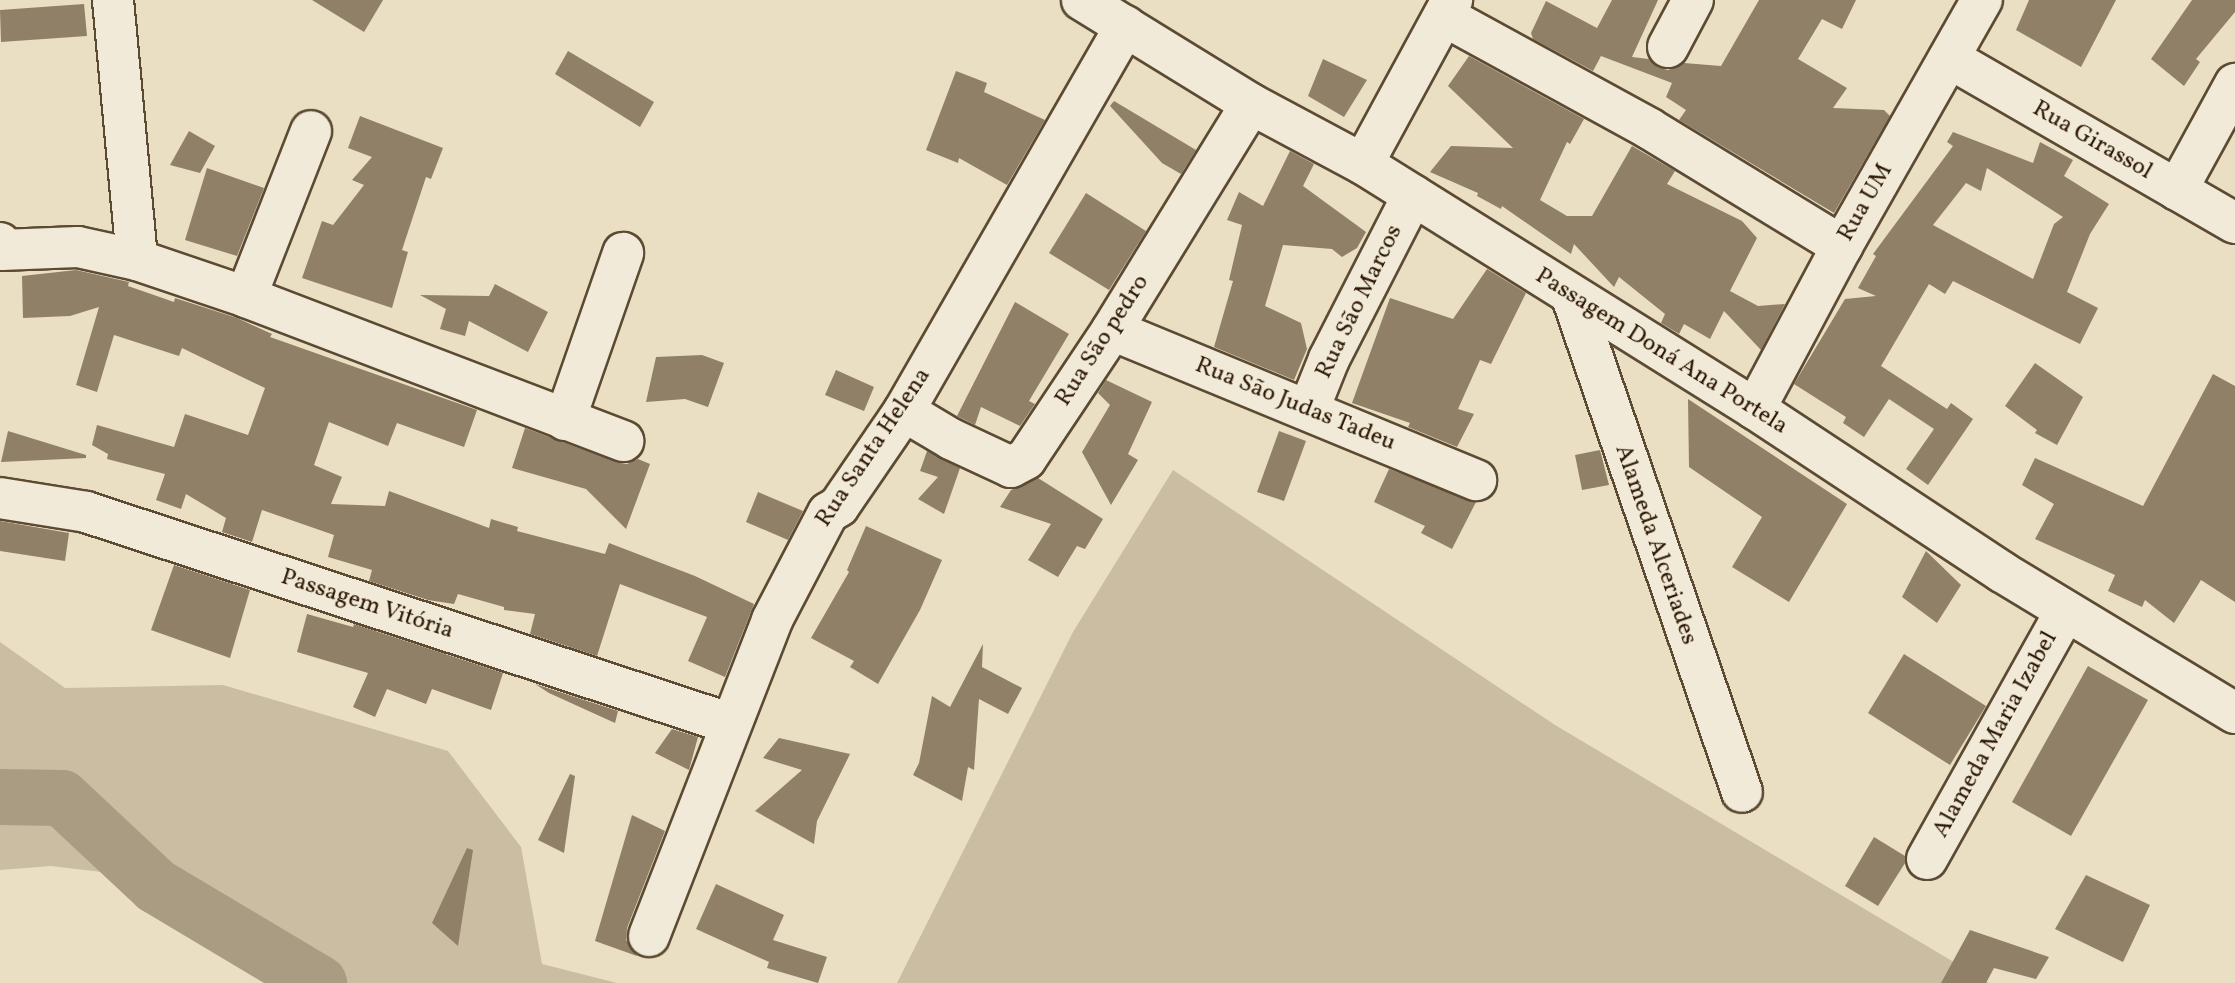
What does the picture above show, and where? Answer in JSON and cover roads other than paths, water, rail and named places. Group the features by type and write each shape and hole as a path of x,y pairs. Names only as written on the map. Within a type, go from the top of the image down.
{"street":[{"path":"113,0 137,260"},
{"name":"Passagem Doná Ana Portela","path":"1082,0 1251,104 1363,164 1755,409 2065,612 2235,713"},
{"path":"1668,47 1693,0"},
{"name":"Rua UM","path":"1755,409 1842,246 1982,0"},
{"path":"1363,164 1448,8 1842,246"},
{"name":"Rua Santa Helena","path":"649,936 772,620 828,513 839,506 904,411 1125,26"},
{"name":"Rua Girassol","path":"1949,58 2235,223"},
{"path":"2177,190 2235,84"},
{"name":"Rua São pedro","path":"904,411 963,445 1011,467 1019,465 1112,330 1251,104"},
{"path":"246,297 311,131"},
{"name":"Rua São Marcos","path":"1309,409 1329,359 1413,195"},
{"path":"0,243 1,250 78,247 137,260 246,297 624,441"},
{"path":"565,420 623,253"},
{"name":"Alameda Alceriades","path":"1572,297 1664,576 1742,792"},
{"name":"Rua São Judas Tadeu","path":"1112,330 1476,480"},
{"name":"Passagem Vitória","path":"0,498 86,512 731,724"},
{"name":"Alameda Maria Izabel","path":"1927,859 2065,612"}],"waterway":[{"path":"0,797 62,798 156,886 319,983"}]}
